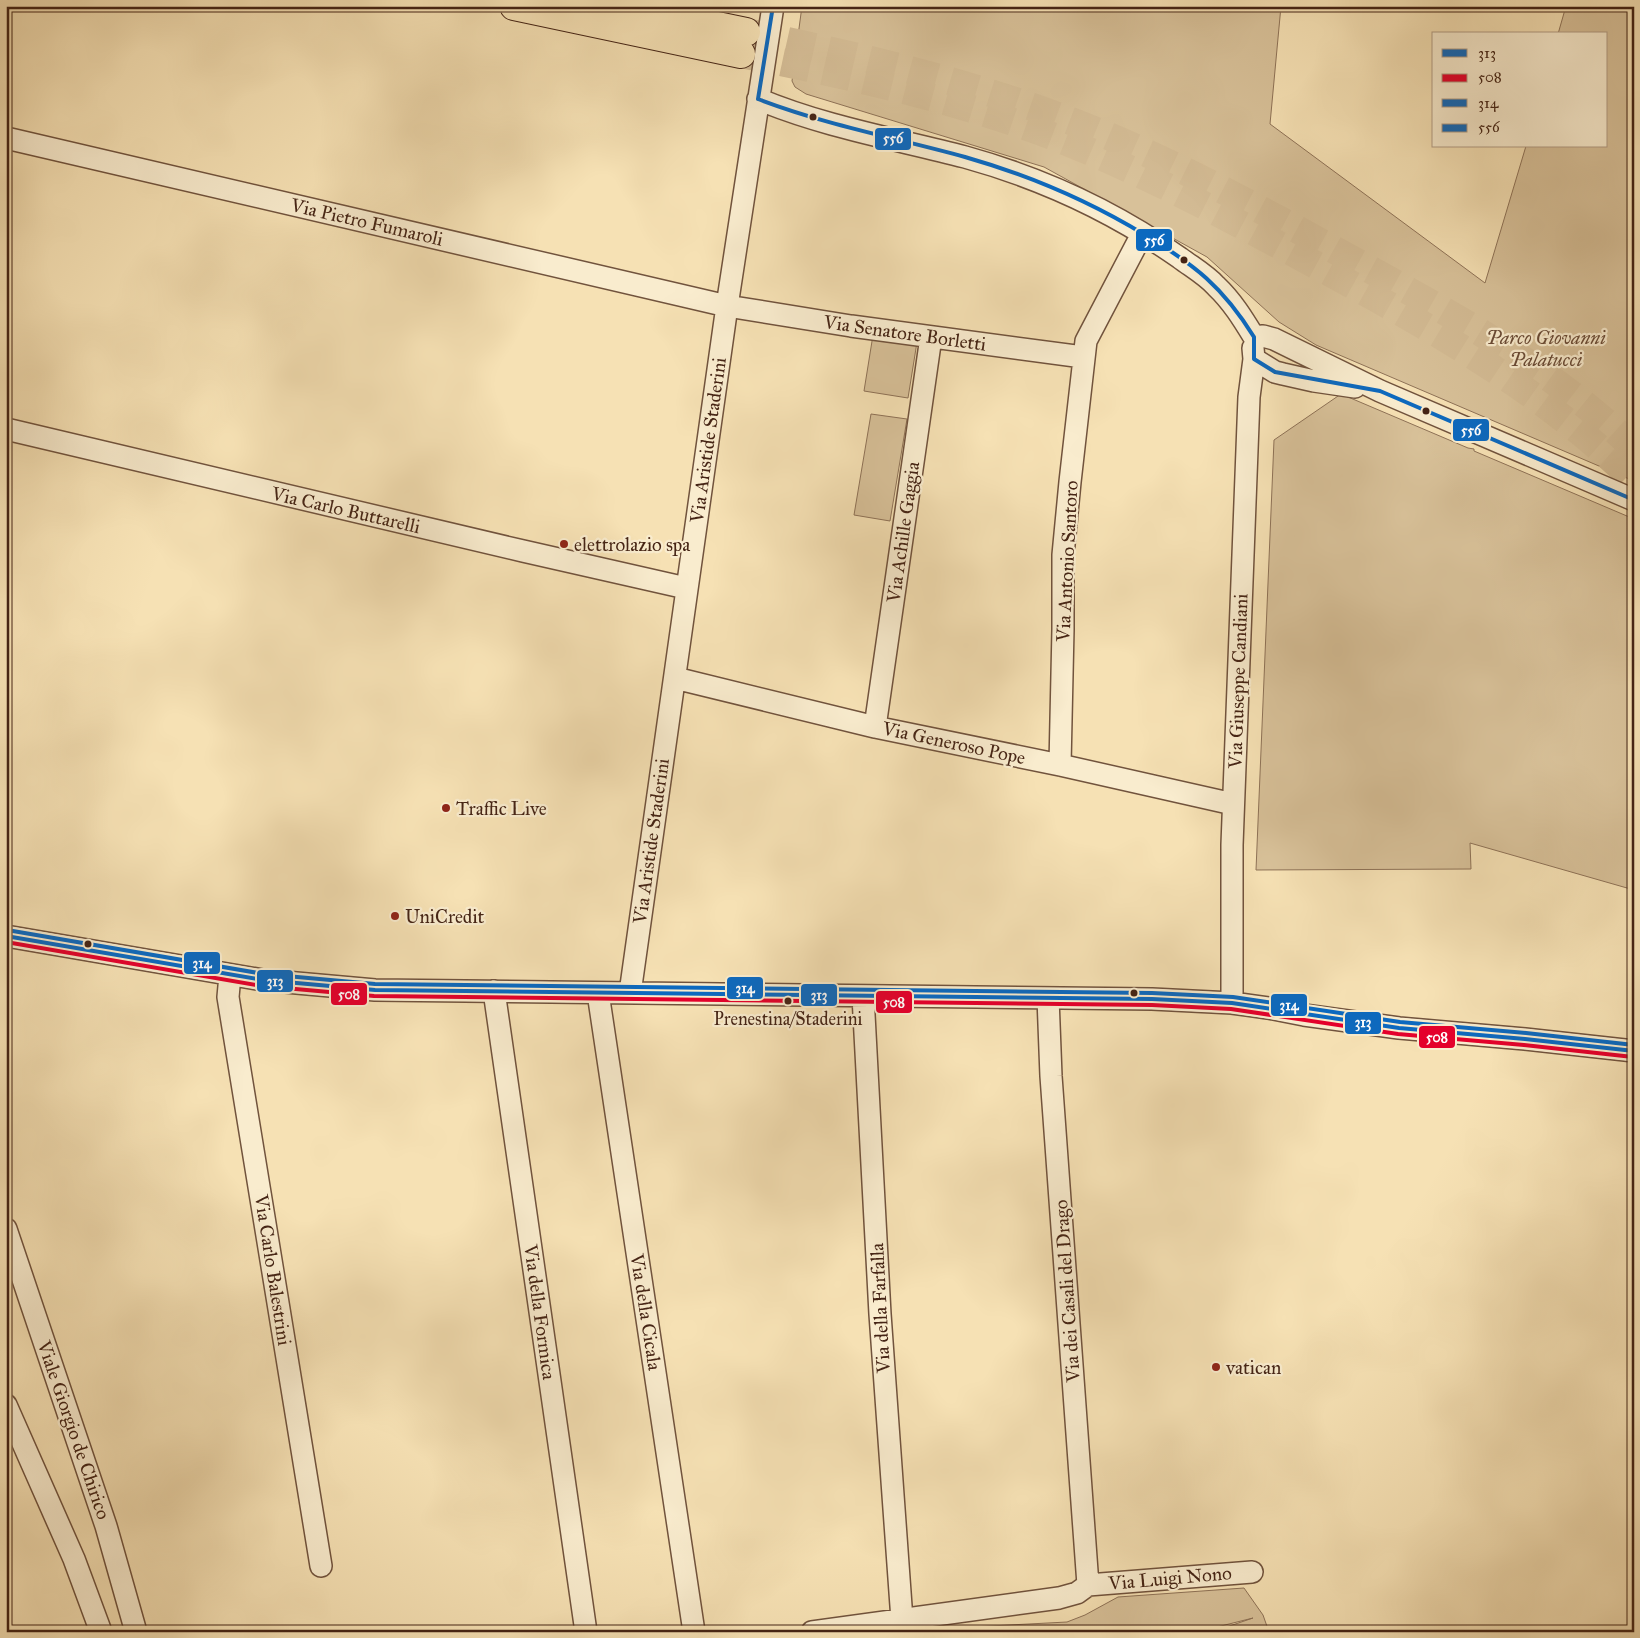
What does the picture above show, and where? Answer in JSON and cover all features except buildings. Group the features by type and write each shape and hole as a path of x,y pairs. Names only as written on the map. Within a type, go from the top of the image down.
{"main road":[{"path":"514,6 744,43 621,6"}],"street":[{"name":"Via Aristide Staderini","path":"630,993 686,588 773,6"},
{"path":"758,99 813,119 937,150 1016,173 1072,196 1165,248 1215,284 1228,297 1254,337 1263,336 1274,339 1380,391 1634,500"},
{"name":"Via Pietro Fumaroli","path":"6,138 727,306"},
{"name":"Via Antonio Santoro","path":"1060,765 1063,555 1083,357 1086,341 1142,234"},
{"name":"Via Senatore Borletti","path":"727,306 931,337 1083,357"},
{"name":"Via Achille Gaggia","path":"875,727 931,337"},
{"name":"Via Giuseppe Candiani","path":"1232,1003 1233,804 1249,397 1254,359 1252,350 1254,337"},
{"path":"1306,379 1309,369 1307,356"},
{"path":"1254,359 1275,372 1380,391"},
{"name":"Via Carlo Buttarelli","path":"6,429 686,588"},
{"name":"Via Generoso Pope","path":"675,678 875,727 1060,765 1233,804"},
{"path":"6,936 97,950 230,975 296,984 346,988 494,992 1152,999 1232,1003 1399,1028 1634,1051"},
{"name":"Via Carlo Balestrini","path":"230,975 228,996 321,1566"},
{"name":"Via della Formica","path":"494,992 586,1632"},
{"name":"Via della Cicala","path":"598,993 694,1632"},
{"name":"Via della Farfalla","path":"863,996 880,1304 902,1620"},
{"name":"Via dei Casali del Drago","path":"1048,998 1051,1076 1088,1585"},
{"path":"6,1267 9,1256 8,1234"},
{"name":"Viale Giorgio de Chirico","path":"8,1234 106,1526 136,1632"},
{"path":"6,1405 74,1559 101,1632"},
{"name":"Via Luigi Nono","path":"1088,1585 1252,1572"},
{"path":"812,1632 902,1620 933,1624 1059,1598 1077,1593 1088,1585"}],"green space":[{"name":"Parco Giovanni Palatucci","path":"802,6 1281,6 1270,124 1485,283 1525,148 1608,148 1608,32 1559,32 1566,6 1634,6 1634,481 1316,345 1279,322 1207,257 1044,167 806,94 795,87 792,81"},
{"path":"873,335 917,342 908,398 864,391"},
{"path":"1341,394 1474,449 1474,451 1634,519 1634,890 1470,843 1471,869 1256,870 1274,440"},
{"path":"871,414 907,419 890,521 854,515"},
{"path":"1244,1588 1263,1615 1269,1632 1212,1632 1253,1618 1197,1632 953,1632 952,1628 1067,1622 1085,1615 1118,1597"}],"tunnel":[{"path":"746,32 866,59 985,91 1063,118 1181,169 1258,208 1475,329 1509,350 1573,395 1634,448"},
{"path":"741,54 859,79 976,110 1052,136 1161,184 1336,276 1454,344 1529,393 1566,420 1634,480"}],"transit line":[{"name":"556","path":"758,99 773,6"},
{"name":"556","path":"758,99 835,124 989,164 1080,200 1145,235 1207,278 1231,304 1254,337"},
{"name":"556","path":"1254,337 1254,359 1275,372 1380,391 1634,500"},
{"name":"314","path":"7,930 264,974 375,984 1152,993 1233,997 1400,1022 1634,1045"},
{"name":"313","path":"6,936 263,980 375,990 1152,999 1232,1003 1399,1028 1634,1051"},
{"name":"508","path":"6,942 262,986 374,996 1152,1005 1231,1009 1398,1034 1633,1057"}],"place":[{"name":"elettrolazio spa","path":"564,544"},
{"name":"Traffic Live","path":"446,808"},
{"name":"UniCredit","path":"395,916"},
{"name":"Prenestina/Staderini","path":"788,1001"},
{"name":"vatican","path":"1216,1367"}]}
